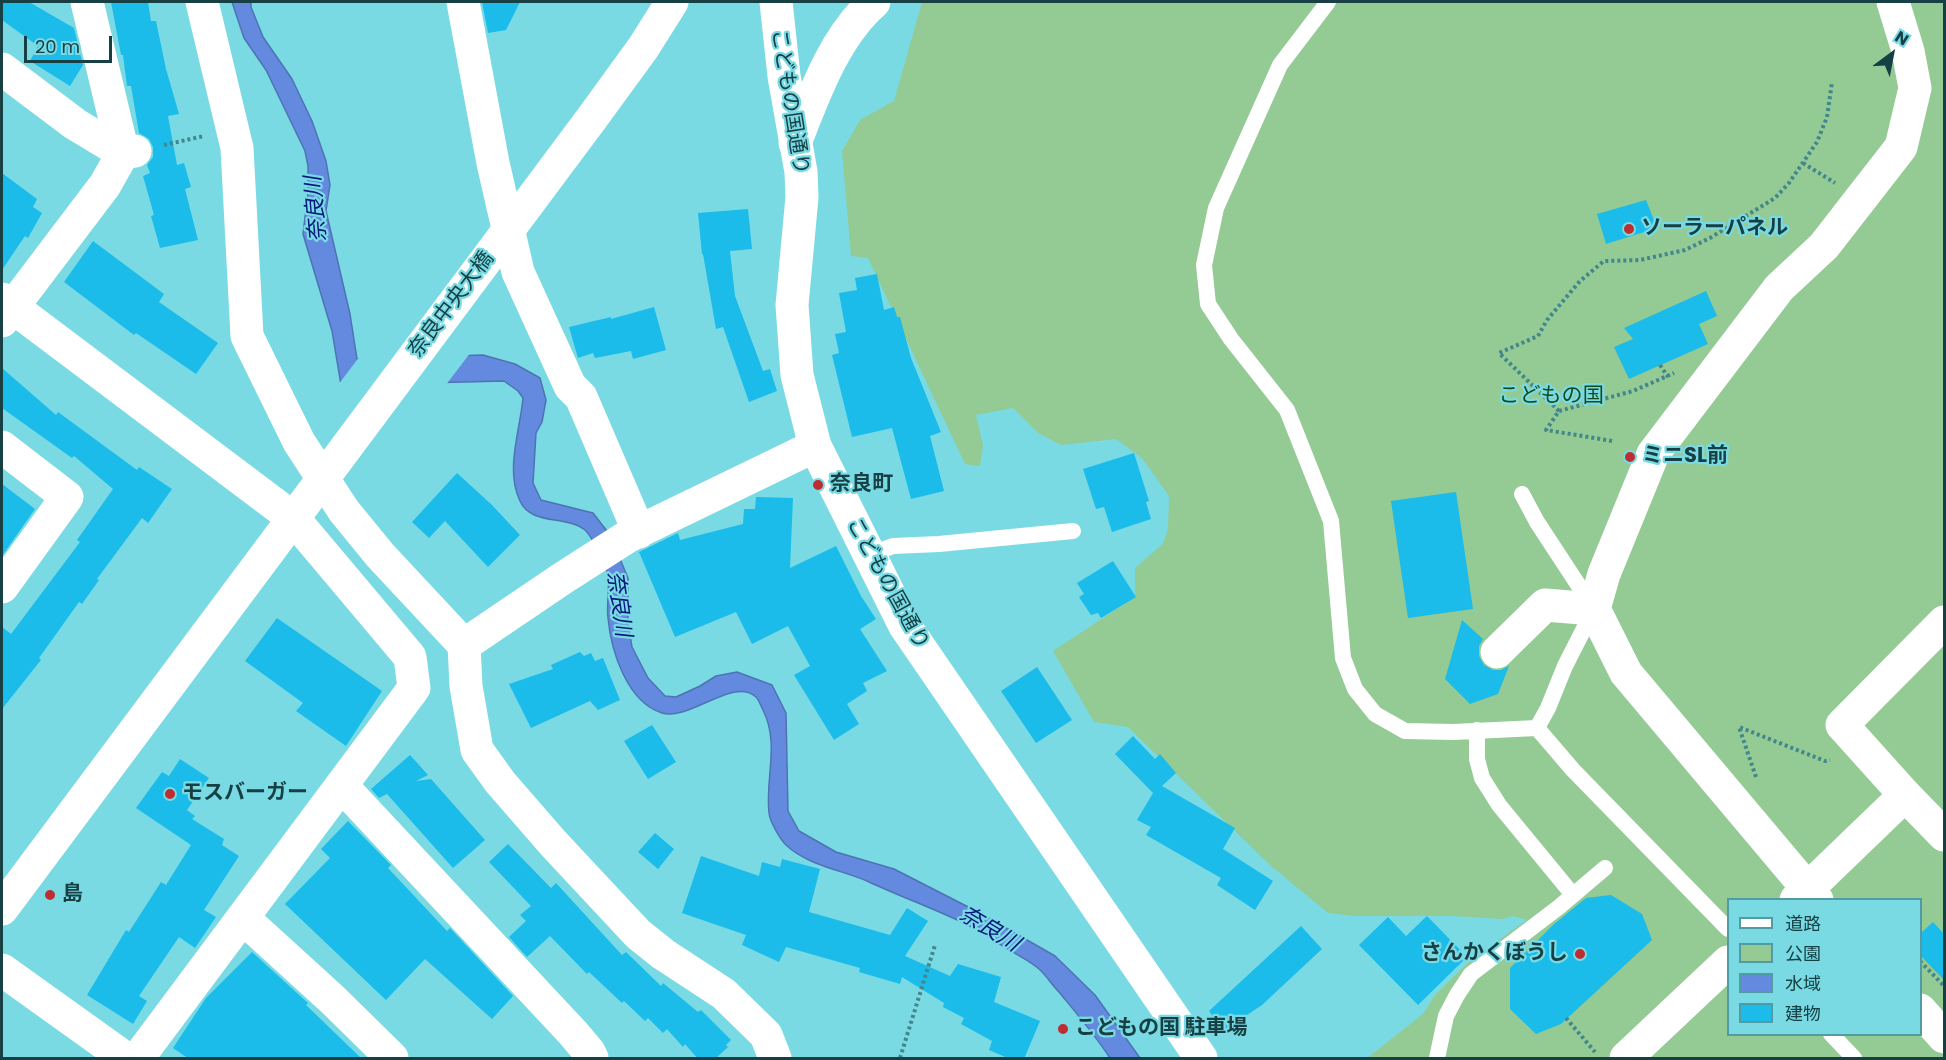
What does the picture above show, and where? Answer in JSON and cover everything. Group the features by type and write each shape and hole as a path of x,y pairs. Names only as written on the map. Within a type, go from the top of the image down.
{"street":[{"path":"87,2 133,151"},
{"path":"202,2 237,148 247,336 299,442 344,511 380,555 464,645 466,686 477,750 500,782 638,934 663,954 724,994 766,1035 776,1059"},
{"path":"463,2 493,163 518,272 570,386 582,397 633,535"},
{"name":"奈良中央大橋","path":"2,909 592,118 643,48 672,2"},
{"name":"こどもの国通り","path":"776,2 784,76 801,172 802,197 793,295 797,375 815,446 905,626 1201,1059"},
{"path":"795,143 813,95 840,44 864,10 874,2"},
{"path":"1893,2 1908,51 1915,88 1901,147 1824,246 1779,288 1653,454 1604,574 1594,609 1626,674 1758,829 1807,896 1905,795"},
{"path":"2,69 75,124 133,151"},
{"path":"133,151 5,309 293,518 410,657 414,688 138,1059"},
{"path":"464,645 633,535 815,446"},
{"path":"2,447 67,497 2,587"},
{"path":"1497,652 1545,604 1594,609"},
{"path":"1944,622 1842,725 1944,835"},
{"path":"342,786 573,1033 592,1059"},
{"path":"243,918 333,1000 392,1059"},
{"path":"1626,1059 1727,963"},
{"path":"2,970 125,1059"},
{"path":"1922,1012 1944,1037"}],"lane":[{"path":"1328,2 1280,65 1216,208 1204,265 1208,304 1231,339 1287,410 1331,521 1342,658 1355,689 1375,714 1405,730 1453,732 1537,728"},
{"path":"1522,494 1542,531 1594,609 1564,666 1548,708 1537,728"},
{"path":"868,555 893,546 1073,531"},
{"path":"1537,728 1573,770 1727,928"},
{"path":"1477,730 1477,759 1482,778 1499,805 1573,895"},
{"path":"1437,1059 1446,1016 1471,974 1605,868"},
{"path":"1832,1036 1854,1059"}],"path":[{"path":"1559,411 1499,353 1538,336 1547,320 1580,281 1604,261 1640,260 1684,250 1710,238 1776,198 1817,142 1827,117 1832,82"},
{"path":"133,151 232,130"},
{"path":"1612,441 1546,430 1559,411 1633,391 1676,372"},
{"path":"1758,829 1767,808 1739,727 1825,761 1839,758 1858,744"},
{"path":"900,1059 934,945"},
{"path":"1922,963 1944,986"},
{"path":"1566,1018 1600,1059"}],"green space":[{"name":"こどもの国","path":"922,2 1944,2 1944,1058 1367,1058 1423,1014 1435,995 1473,958 1527,920 1513,916 1503,919 1452,916 1355,916 1328,913 1270,865 1128,727 1094,722 1053,651 1135,597 1135,568 1163,544 1168,529 1169,496 1142,458 1116,439 1061,445 1038,433 1013,408 976,415 983,445 980,466 965,464 868,258 851,256 842,151 860,120 894,101"}],"water":[{"name":"奈良川","path":"232,2 251,2 263,37 292,79 312,121 326,161 330,185 326,211 350,314 357,359 483,355 515,364 540,378 546,400 542,422 536,433 533,483 541,500 593,513 610,535 628,578 628,624 632,647 648,678 665,696 676,697 716,676 737,672 772,685 786,713 788,811 799,831 836,852 894,869 980,913 1055,956 1095,995 1140,1058 1110,1058 1042,971 1028,961 946,915 867,881 804,858 786,845 771,821 769,813 771,736 768,723 756,697 747,692 736,692 673,714 662,713 639,698 630,687 617,660 608,618 607,571 591,538 577,525 532,514 520,501 514,476 515,450 523,398 518,391 504,381 341,385 332,331 303,234 308,192 308,166 305,151 266,70 244,38"}],"pier":[{"path":"471,352 445,386 346,389 338,385 360,356"}],"building":[{"path":"2,2 29,2 74,28 83,65 70,86 30,61 38,46 2,20"},
{"path":"111,2 148,2 151,21 156,21 166,69 179,114 168,116 177,165 184,163 191,187 185,189 198,240 160,248 143,176 150,173 147,165 153,157 153,147 149,139 139,133 131,86 127,86 123,55 121,55"},
{"path":"482,2 520,2 506,30 488,33"},
{"path":"2,173 37,199 33,207 42,213 28,238 25,236 2,270"},
{"path":"1646,200 1657,228 1606,244 1597,214"},
{"path":"748,209 752,249 730,251 735,296 763,371 770,369 777,391 749,402 723,327 716,329 702,254 698,213"},
{"path":"93,241 164,294 159,302 218,343 196,374 136,333 134,335 64,282"},
{"path":"877,274 884,310 894,307 897,317 900,317 911,358 941,432 930,436 944,491 911,499 892,428 852,437 832,355 839,353 835,334 846,332 839,293 857,290 855,278"},
{"path":"1706,291 1717,316 1699,324 1708,344 1629,379 1614,347 1633,339 1624,328"},
{"path":"654,307 666,350 633,359 631,351 595,358 593,353 578,358 569,327 611,317 611,319"},
{"path":"2,368 56,415 58,412 137,470 139,467 172,489 148,523 142,518 97,579 99,580 82,604 79,602 39,658 41,660 2,709 2,627 11,634 80,542 77,540 113,489 74,456 72,458 2,408"},
{"path":"1134,453 1149,501 1146,502 1151,519 1112,532 1104,507 1096,509 1083,469"},
{"path":"457,473 520,535 488,567 445,521 429,538 412,522"},
{"path":"2,484 35,509 2,556"},
{"path":"1456,492 1473,609 1408,618 1391,501"},
{"path":"756,497 793,498 790,568 836,546 861,596 876,619 860,629 887,671 863,683 867,691 847,704 859,724 834,740 794,675 810,666 788,626 752,644 736,612 675,637 639,552 678,533 680,540 743,524 744,509 755,509"},
{"path":"1113,561 1136,597 1101,618 1098,613 1091,615 1079,597 1084,594 1077,583"},
{"path":"277,618 382,691 346,746 296,711 303,703 245,661"},
{"path":"1462,620 1483,639 1479,646 1479,656 1484,665 1493,670 1501,670 1509,666 1498,694 1470,704 1445,679"},
{"path":"580,652 584,656 591,653 595,661 603,658 620,700 598,710 590,701 531,728 509,684 553,669 551,665"},
{"path":"1037,667 1072,720 1036,743 1001,691"},
{"path":"652,725 676,762 648,779 624,741"},
{"path":"1133,736 1155,759 1160,754 1176,773 1162,786 1235,828 1223,849 1273,881 1255,910 1217,885 1221,878 1146,835 1151,827 1137,820 1153,793 1115,754"},
{"path":"410,755 428,775 416,781 431,779 485,840 453,868 387,794 379,798 371,789"},
{"path":"180,759 209,778 187,810 195,816 192,819 224,839 222,845 239,856 204,910 216,917 195,948 179,937 139,996 147,1001 133,1024 87,995 126,930 129,932 161,882 166,885 191,845 136,808 162,772 169,776"},
{"path":"348,821 391,865 388,868 447,931 450,928 513,996 492,1019 425,959 386,1000 285,904 330,858 321,849"},
{"path":"655,833 674,849 658,869 638,852"},
{"path":"508,844 551,888 556,883 622,955 626,952 661,986 663,983 698,1012 701,1010 731,1040 726,1045 728,1047 715,1059 698,1059 685,1044 683,1047 667,1029 663,1033 648,1018 645,1021 589,972 587,974 550,936 527,957 509,937 526,921 520,915 531,906 489,862"},
{"path":"701,856 759,876 762,862 780,867 782,859 820,869 809,912 890,935 907,908 928,921 905,956 950,976 958,964 1001,977 994,1002 1040,1021 1024,1059 1010,1059 989,1050 992,1041 961,1024 964,1018 943,1007 944,1003 902,977 900,984 859,972 860,968 786,947 779,962 742,945 746,935 682,913"},
{"name":"さんかくぼうし","path":"1611,895 1642,914 1652,940 1561,1024 1536,1034 1510,1009 1510,968 1553,925 1586,898"},
{"path":"1427,916 1467,957 1418,1005 1359,945 1388,917 1406,936"},
{"path":"1933,922 1944,934 1944,980 1922,957 1922,932"},
{"path":"1301,926 1322,949 1262,1005 1223,1031 1209,1011"},
{"path":"252,952 308,1003 306,1005 362,1059 189,1059 173,1048 206,998"}],"place":[{"name":"ソーラーパネル","path":"1629,229"},
{"name":"ミニSL前","path":"1630,457"},
{"name":"奈良町","path":"818,485"},
{"name":"モスバーガー","path":"170,794"},
{"name":"島","path":"50,895"},
{"name":"さんかくぼうし","path":"1580,954"},
{"name":"こどもの国 駐車場","path":"1063,1029"}]}
